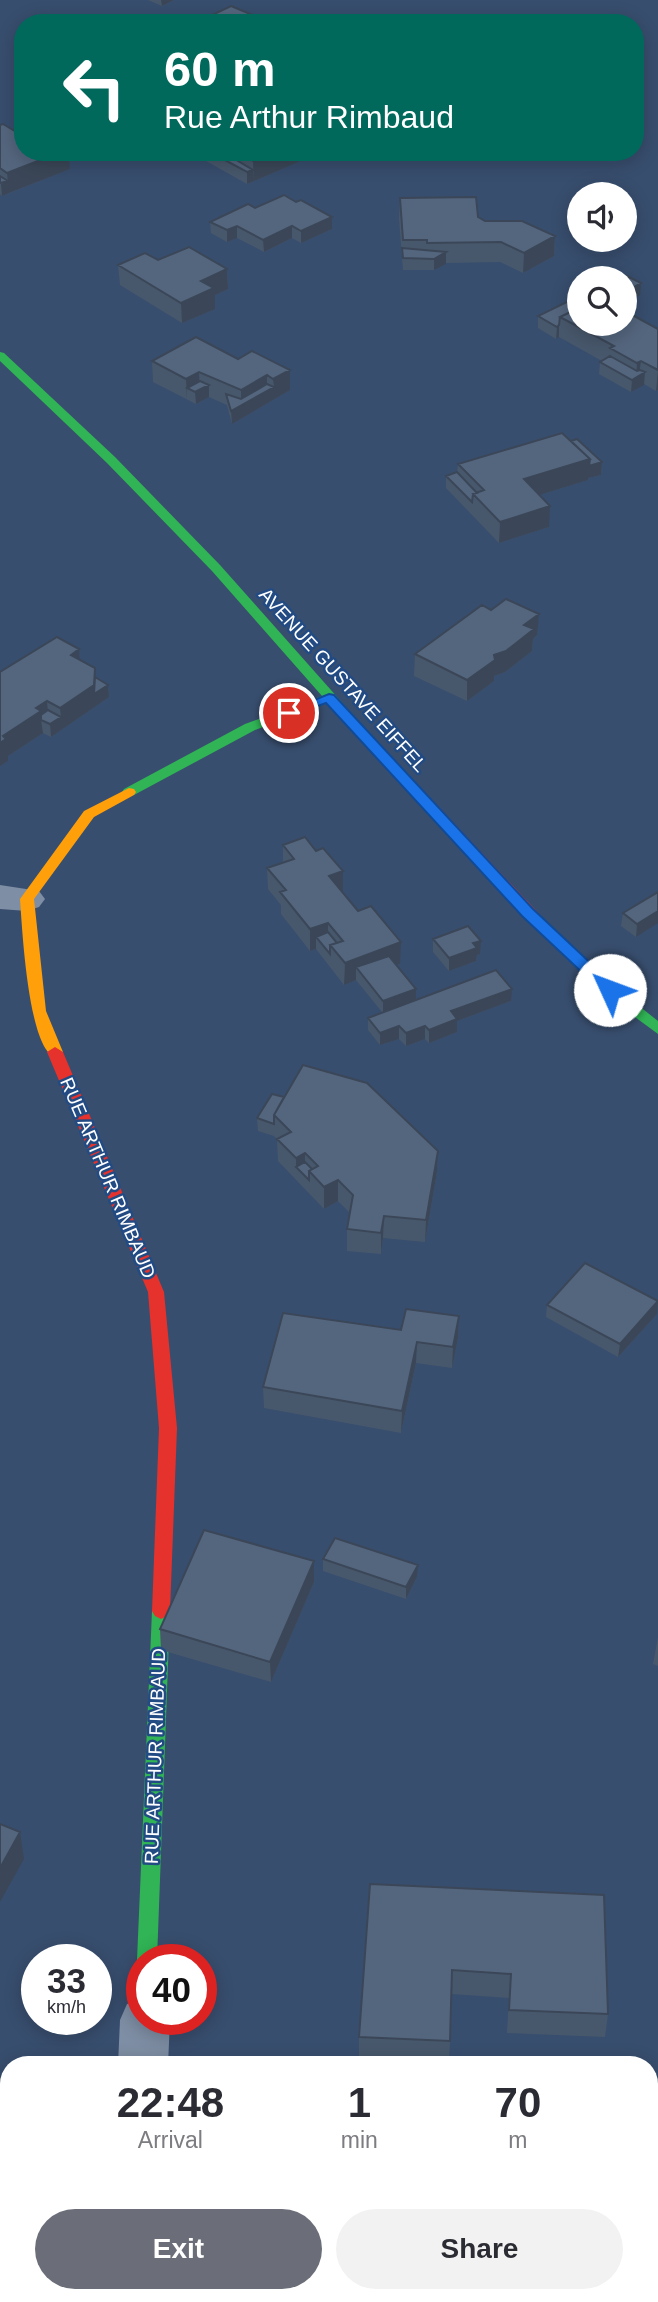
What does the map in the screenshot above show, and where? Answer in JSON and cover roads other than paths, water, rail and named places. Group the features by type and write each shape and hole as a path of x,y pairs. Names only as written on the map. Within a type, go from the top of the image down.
{"street":[{"name":"AVENUE GUSTAVE EIFFEL","path":"0,355 111,460 216,568 329,698 528,913 610,990 658,1030"},
{"name":"RUE ARTHUR RIMBAUD","path":"148,1944 168,1428 156,1292 38,1011 14,898 89,814 250,727 329,698"},
{"path":"143,2056 144,2035"}]}
